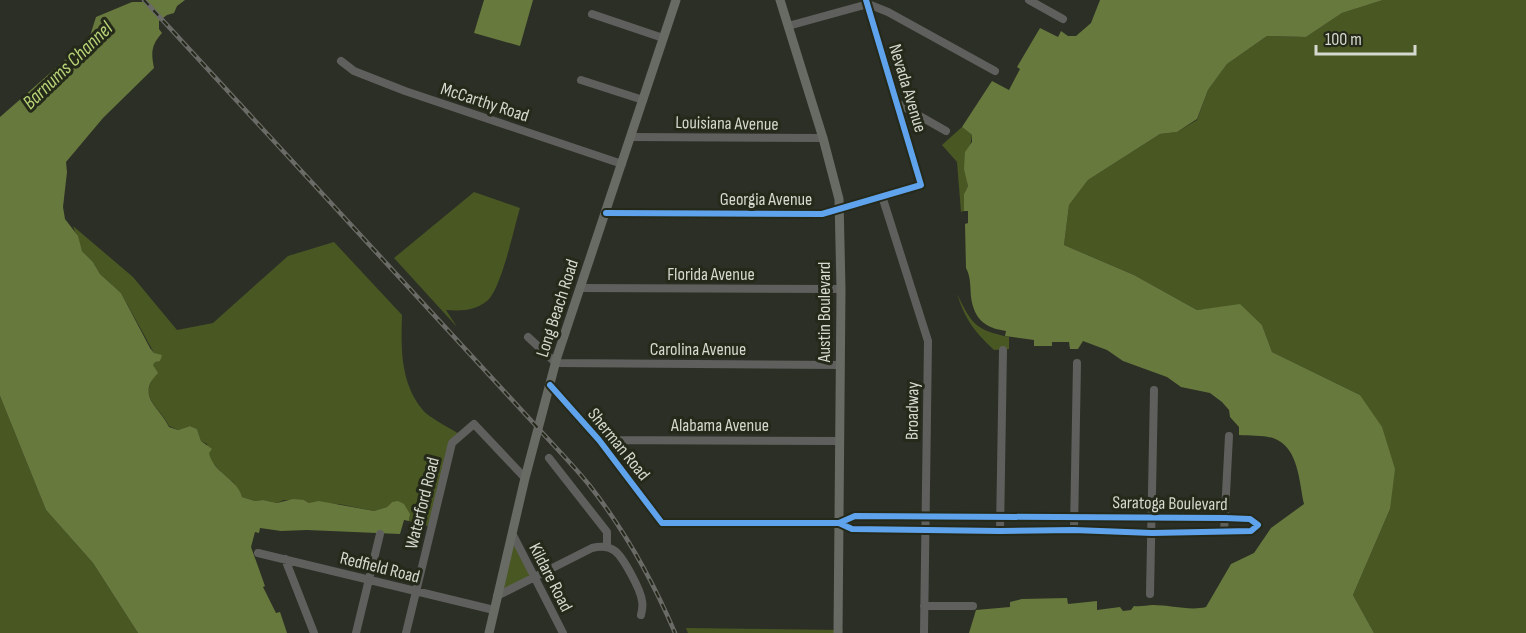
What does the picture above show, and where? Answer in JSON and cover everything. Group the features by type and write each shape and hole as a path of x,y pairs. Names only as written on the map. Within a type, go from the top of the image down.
{"main road":[{"name":"Long Beach Road","path":"489,633 525,478 556,363 676,0"},
{"name":"Austin Boulevard","path":"780,0 823,138 840,209 838,633"}],"street":[{"path":"1029,0 1063,19"},
{"path":"788,26 867,2 995,71"},
{"name":"Nevada Avenue","path":"867,2 921,185"},
{"path":"592,14 663,38"},
{"name":"McCarthy Road","path":"341,61 354,71 420,96 622,164"},
{"path":"581,80 643,100"},
{"path":"897,103 946,130"},
{"name":"Louisiana Avenue","path":"631,137 823,138"},
{"name":"Georgia Avenue","path":"606,213 822,214 921,185"},
{"name":"Broadway","path":"882,196 928,341 924,633"},
{"name":"Florida Avenue","path":"580,288 841,289"},
{"path":"528,336 556,363"},
{"path":"1000,531 1003,350"},
{"name":"Carolina Avenue","path":"556,363 840,365"},
{"path":"1074,530 1077,363"},
{"name":"Sherman Road","path":"550,386 599,440 662,523"},
{"path":"1150,594 1154,390"},
{"name":"Waterford Road","path":"406,633 452,443 474,424 525,478"},
{"path":"1224,532 1229,436"},
{"name":"Alabama Avenue","path":"599,440 840,441"},
{"path":"549,458 607,531 607,547"},
{"name":"Saratoga Boulevard","path":"662,523 839,523 855,516 1000,516 1225,518 1250,519 1258,525 1251,531 1152,532 852,529 839,523"},
{"path":"356,633 380,534"},
{"name":"Kildare Road","path":"513,535 562,633"},
{"path":"497,596 592,548 607,547 618,554 635,584 643,602 641,615"},
{"name":"Redfield Road","path":"258,553 494,610"},
{"path":"285,559 314,633"},
{"path":"924,606 973,606"}],"shaded area":[{"path":"1383,0 1526,0 1526,633 1374,633 1353,595 1390,509 1360,395 1272,352 1262,325 1240,305 1197,310 1134,275 1064,245 1069,205 1088,180 1160,134 1177,132 1197,120 1208,90 1227,64 1267,36 1306,37 1342,13"},
{"path":"962,127 972,135 966,173 968,186 964,194 964,211 961,212 957,162 942,145"},
{"path":"474,192 520,208 502,272 492,295 487,301 473,309 446,310 457,327 394,258"},
{"path":"73,226 133,277 177,330 213,323 288,256 334,242 402,315 403,364 415,399 430,416 461,435 452,443 431,527 409,521 410,517 392,502 387,507 374,511 339,504 309,503 304,500 284,500 277,503 242,497 233,482 210,460 207,444 201,441 197,429 190,426 178,430 169,426 152,402 148,391 152,379 154,353 121,293 100,274 93,262 82,251"},
{"path":"957,294 976,324 989,332 1009,337 1009,349 994,350 981,337 967,319"},
{"path":"0,396 46,510 93,563 138,633 0,633"},
{"path":"513,540 532,577 500,592"},
{"path":"686,628 843,630 842,633 688,633"}],"water":[{"name":"Barnums Channel","path":"185,0 177,6 174,13 159,21 159,29 162,33 153,49 154,68 103,118 66,162 63,207 65,219 78,236 82,251 93,262 100,274 121,293 150,348 154,353 162,355 160,361 153,365 158,373 151,381 149,388 151,401 169,427 178,430 190,426 197,429 201,441 212,449 209,453 211,460 235,485 242,497 277,503 293,499 309,503 319,501 374,511 398,501 404,504 410,514 409,521 404,520 400,534 281,531 260,528 259,533 255,532 251,547 265,586 263,587 276,613 280,612 287,633 138,633 93,563 46,510 0,396 0,117 89,39 96,17 132,2"},
{"path":"484,0 533,0 520,46 474,33"},
{"path":"1100,0 1383,0 1342,13 1306,37 1267,36 1227,64 1208,90 1197,119 1177,132 1160,134 1088,180 1069,205 1064,245 1134,275 1197,310 1240,304 1262,325 1272,352 1360,395 1382,427 1395,469 1390,509 1353,595 1374,633 969,633 976,610 1010,607 1010,602 1022,599 1067,598 1068,604 1097,601 1097,610 1120,607 1123,611 1131,610 1134,606 1153,605 1206,607 1231,564 1254,553 1271,528 1304,504 1299,476 1288,449 1273,438 1239,435 1239,427 1230,417 1229,410 1210,393 1181,387 1167,377 1123,361 1107,350 1083,341 1078,349 1070,349 1069,342 1052,342 1052,346 1034,346 1034,340 1005,336 1006,331 986,325 975,311 971,297 970,278 966,268 965,224 968,223 968,211 964,211 964,194 968,186 964,169 965,152 972,142 972,135 962,127 992,81 1009,90 1020,69 1017,67 1040,28 1058,37 1061,31 1068,36 1076,36 1091,23"}],"railway":[{"path":"144,0 584,479 603,503 637,557 675,633"}],"cycle path":[{"path":"606,213 822,214 921,185 866,0"},
{"path":"550,385 599,440 662,523 839,523 852,529 1074,530 1152,533 1251,531 1258,525 1250,519 1225,518 855,516 839,523"}]}
